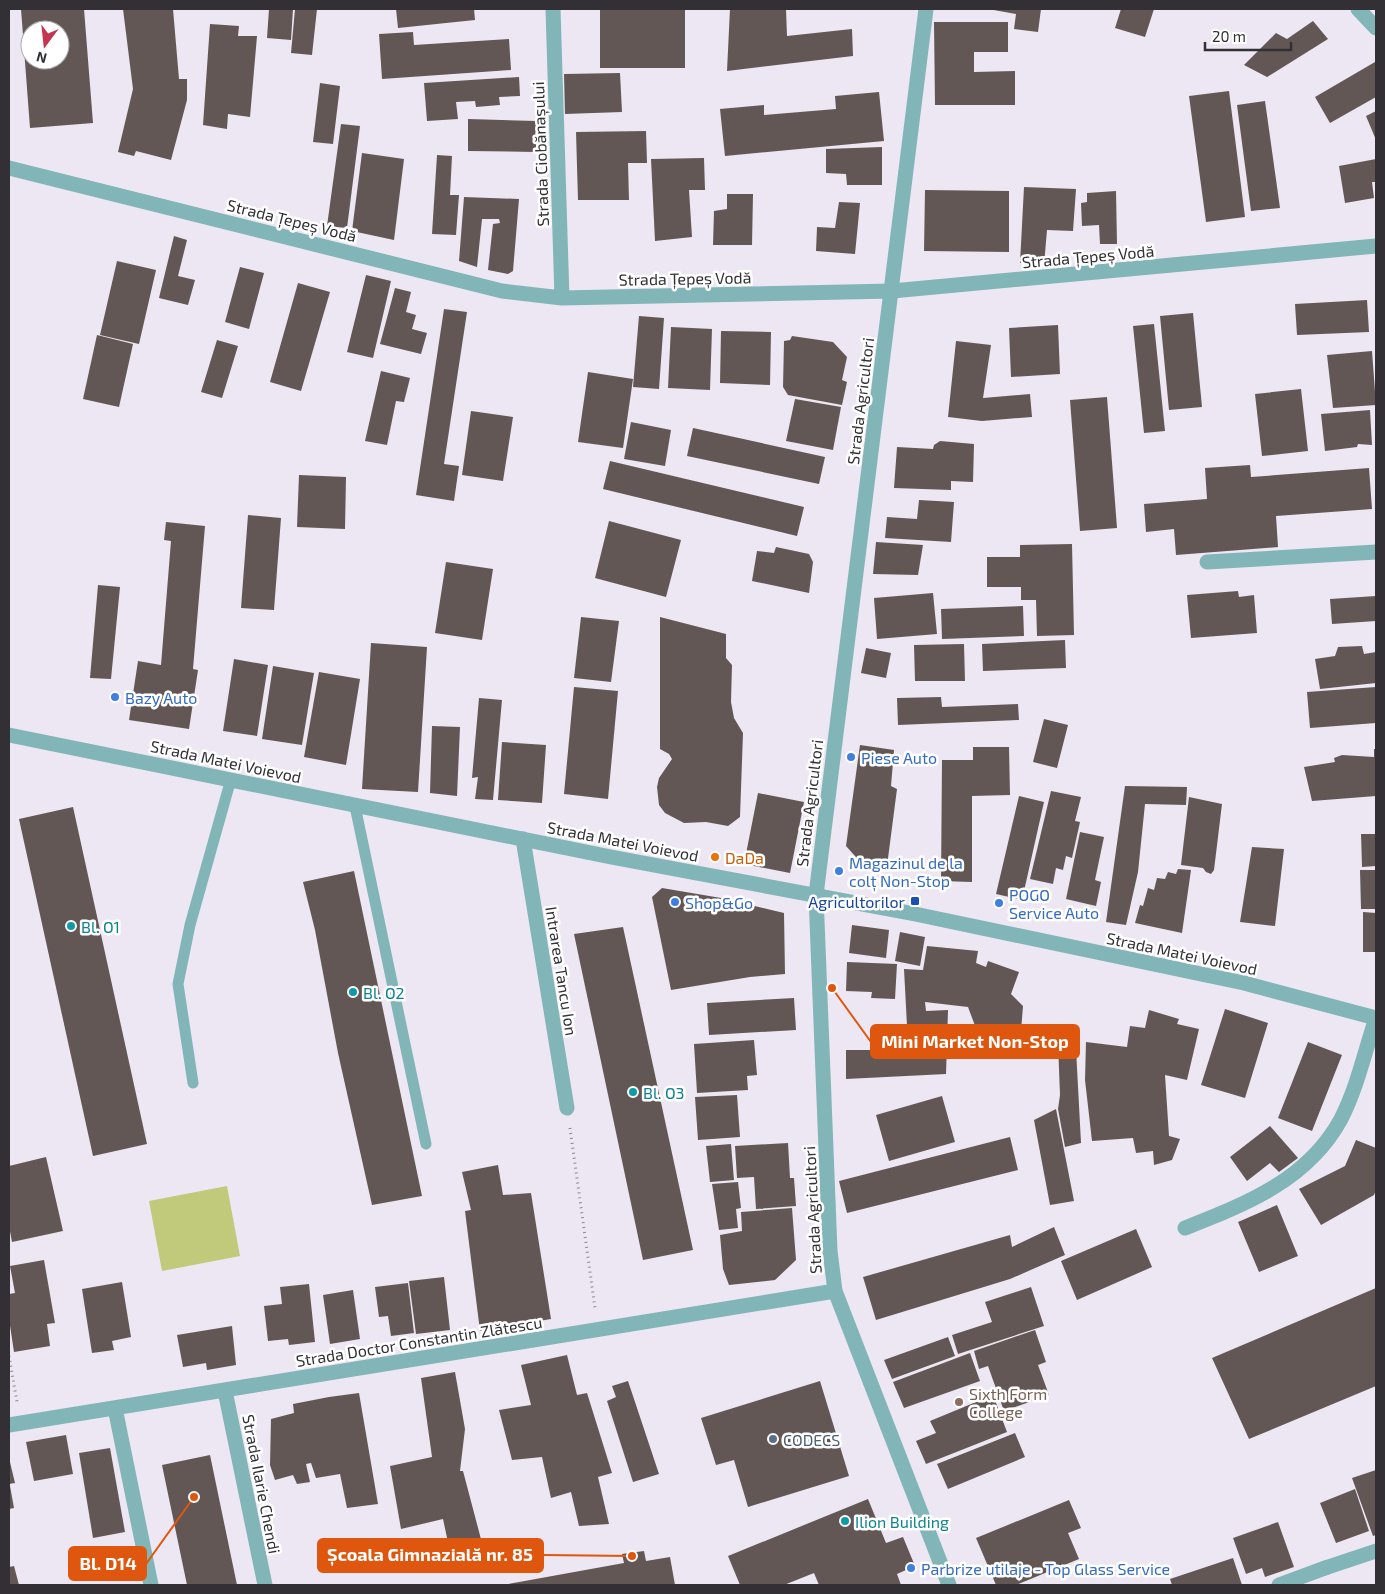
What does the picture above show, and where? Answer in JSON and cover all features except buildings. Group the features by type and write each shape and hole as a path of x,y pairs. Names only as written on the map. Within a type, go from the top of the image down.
{"street":[{"name":"Strada Ciobănașului","path":"553,9 562,298"},
{"name":"Strada Agricultori","path":"926,9 816,895 830,1242 834,1291 949,1585"},
{"path":"1358,9 1376,28"},
{"name":"Strada Țepeș Vodă","path":"9,168 502,291 562,298 892,291 1376,246"},
{"path":"1207,562 1376,552"},
{"name":"Strada Matei Voievod","path":"9,734 355,806 816,895 1244,983 1376,1018"},
{"name":"Intrarea Tancu Ion","path":"523,839 567,1108"},
{"path":"1185,1228 1255,1200 1300,1168 1324,1146 1341,1118 1376,1018"},
{"name":"Strada Doctor Constantin Zlătescu","path":"14,1424 834,1291"},
{"name":"Strada Ilarie Chendi","path":"225,1391 265,1585"},
{"path":"115,1408 151,1585"},
{"path":"1279,1585 1376,1551"}],"lane":[{"path":"193,1083 178,984 190,925 231,779"},
{"path":"355,806 426,1144"}],"path":[{"path":"567,1108 598,1329"},
{"path":"9,1356 14,1424"}],"green space":[{"path":"227,1186 240,1256 162,1271 149,1201"}],"place":[{"name":"Bazy Auto","path":"115,697"},
{"name":"Piese Auto","path":"851,757"},
{"name":"DaDa","path":"715,857"},
{"name":"Magazinul de la colț Non-Stop","path":"839,871"},
{"name":"Agricultorilor","path":"915,901"},
{"name":"Shop&Go","path":"675,902"},
{"name":"POGO Service Auto","path":"999,903"},
{"name":"Bl. O1","path":"71,926"},
{"name":"Mini Market Non-Stop","path":"832,988"},
{"name":"Bl. O2","path":"353,992"},
{"name":"Bl. O3","path":"633,1092"},
{"name":"Sixth Form College","path":"959,1402"},
{"name":"CODECS","path":"773,1439"},
{"name":"Bl. D14","path":"194,1497"},
{"name":"Ilion Building","path":"845,1521"},
{"name":"Școala Gimnazială nr. 85","path":"632,1556"},
{"name":"Parbrize utilaje - Top Glass Service","path":"911,1568"}]}
